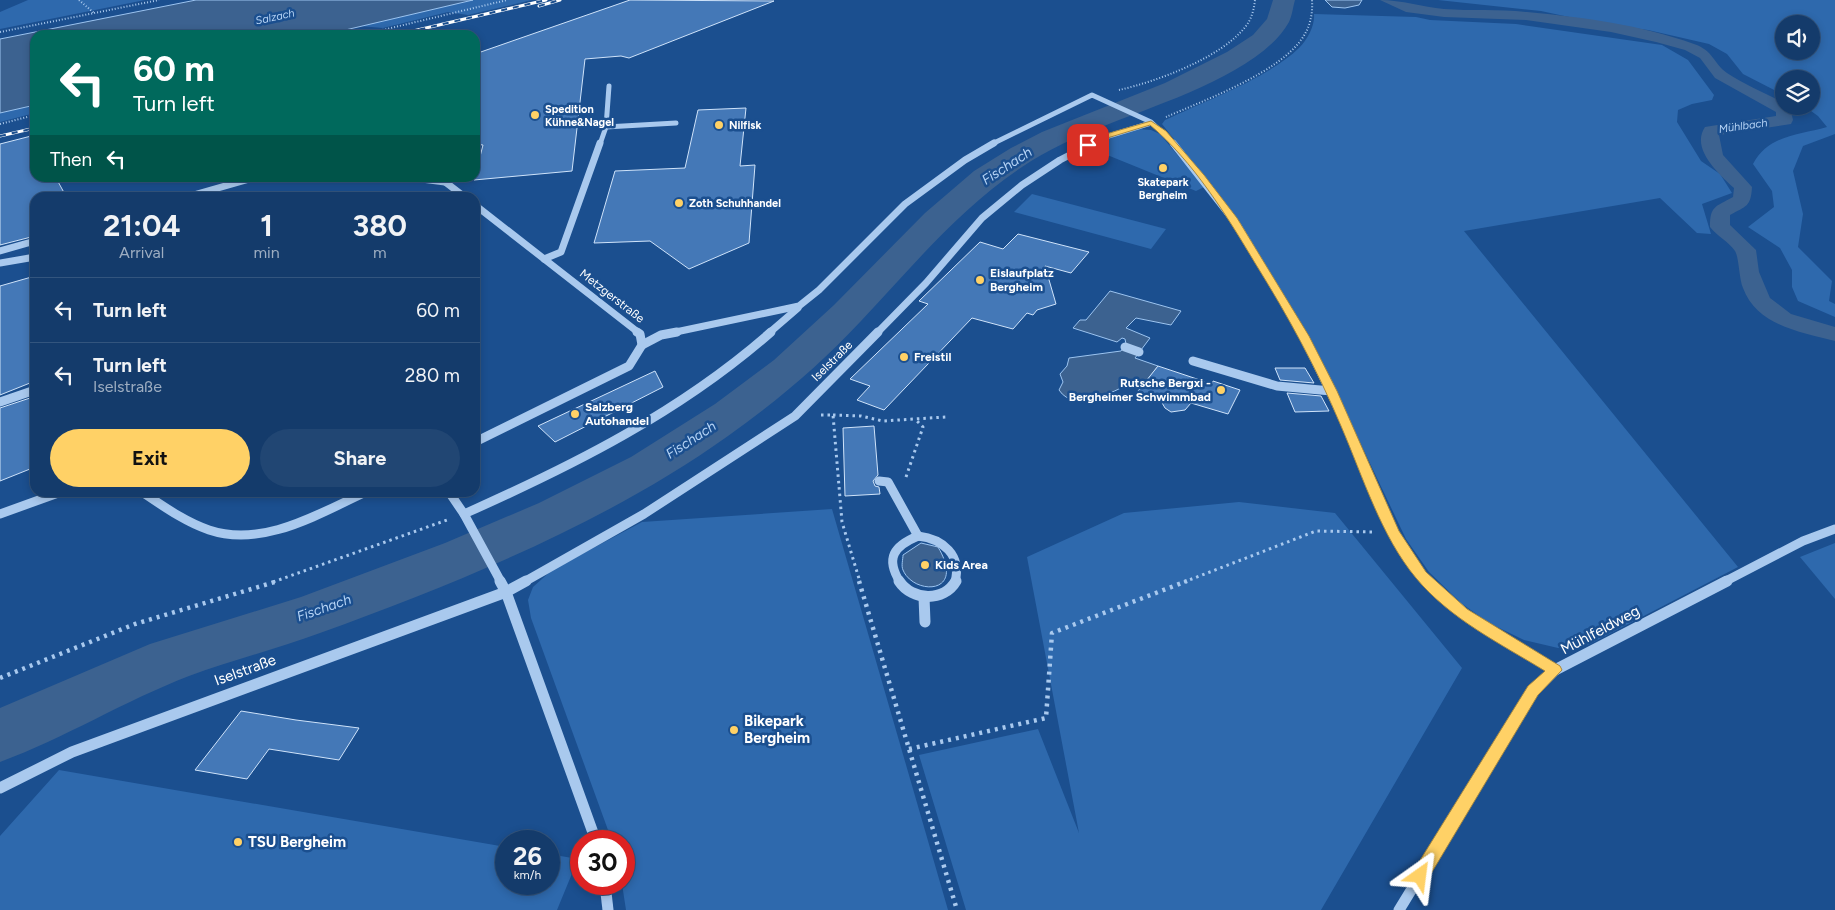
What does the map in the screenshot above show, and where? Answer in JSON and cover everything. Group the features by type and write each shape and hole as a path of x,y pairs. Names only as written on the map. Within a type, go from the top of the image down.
{"street":[{"path":"544,259 561,252 606,127 609,86"},
{"path":"464,514 526,487 604,447 668,411 729,367 819,290 905,204 965,160 1000,139 1092,95 1149,121 1163,132 1195,169 1234,220 1304,336 1331,391 1393,533 1421,575 1462,612 1555,670"},
{"name":"Iselstraße","path":"0,788 72,752 506,592 644,514 795,416 926,283 982,218 1022,185 1060,160 1102,138 1149,121"},
{"path":"606,127 676,123"},
{"path":"205,192 239,182"},
{"path":"446,182 458,192"},
{"name":"Metzgerstraße","path":"480,209 640,334 642,345"},
{"path":"0,251 30,242"},
{"path":"0,263 30,258"},
{"path":"480,440 629,366 642,345 661,335 799,306"},
{"path":"1125,347 1139,352"},
{"path":"0,402 30,392"},
{"path":"879,481 888,482 918,536"},
{"path":"0,514 47,497"},
{"path":"150,497 193,523 211,531 234,535 262,533 288,526 355,497"},
{"path":"452,497 464,514 506,592 592,830"},
{"name":"Mühlfeldweg","path":"1399,910 1533,690 1555,670 1803,541 1835,529"},
{"path":"918,536 934,538 949,547 958,571 956,579 945,593 924,597 903,586 893,570 894,551 900,543 918,536"},
{"path":"924,597 925,622"},
{"path":"606,895 608,910"}],"lane":[{"path":"1193,362 1277,386 1331,391"}],"path":[{"path":"79,0 94,13"},
{"path":"0,32 159,0"},
{"path":"383,30 507,0"},
{"path":"1118,90 1135,87 1220,49 1247,25 1255,0"},
{"path":"1149,121 1230,87 1276,62 1296,46 1308,31 1312,0"},
{"path":"0,124 30,117"},
{"path":"833,415 842,522 957,910"},
{"path":"795,416 861,416 883,421 916,421 946,417"},
{"path":"897,500 923,427 916,421"},
{"path":"0,678 135,624 290,577 464,514"},
{"path":"909,749 1046,718 1052,633 1316,531 1393,533"}],"shaded area":[{"path":"28,0 145,0 0,29 0,12"},
{"path":"473,0 532,0 468,15 448,12 383,28 360,26"},
{"path":"1438,0 1835,0 1835,134 1803,146 1793,171 1803,214 1798,247 1832,281 1829,301 1835,304 1835,317 1798,301 1792,287 1792,270 1780,248 1748,227 1774,207 1772,191 1753,164 1759,154 1767,147 1785,138 1827,127 1817,115 1820,115 1820,70 1775,70 1775,90 1743,74 1727,54 1709,44 1648,30 1597,23 1541,11"},
{"path":"1314,14 1416,17 1430,20 1516,24 1662,45 1688,60 1714,95 1712,100 1692,104 1678,110 1677,122 1701,161 1720,174 1732,193 1702,204 1711,234 1697,233 1660,198 1464,231 1738,567 1588,645 1558,648 1524,640 1489,623 1461,603 1429,572 1406,539 1310,337 1236,218 1162,124 1165,120 1254,79 1286,59 1299,48 1308,36"},
{"path":"30,106 30,114 0,122 0,113"},
{"name":"Skatepark Bergheim","path":"1138,129 1151,130 1160,134 1204,187 1196,191 1090,148 1109,138"},
{"path":"1032,194 1166,229 1151,249 1014,212"},
{"path":"1239,502 1335,513 1462,668 1321,910 966,910 919,755 1038,729 1079,833 1027,557 1124,513"},
{"name":"Bikepark Bergheim","path":"832,509 948,910 626,910 624,895 635,895 635,830 608,830 531,618 528,600 533,587 552,570 642,522"},
{"path":"1835,543 1835,599 1800,557"},
{"name":"TSU Bergheim","path":"59,770 495,845 495,895 560,895 560,856 570,858 570,878 557,910 0,910 0,836"}],"water":[{"name":"Salzach","path":"196,0 473,0 345,30 45,30"},
{"path":"1325,0 1362,0 1359,5 1345,8 1332,7"},
{"path":"30,33 30,106 0,113 0,39"},
{"path":"1110,291 1181,311 1171,325 1136,318 1126,328 1150,338 1135,358 1158,366 1146,382 1138,379 1097,398 1075,400 1066,397 1059,390 1063,382 1060,374 1067,366 1069,358 1121,351 1126,344 1125,339 1122,338 1117,342 1073,328 1080,320 1086,320"},
{"name":"Kids Area","path":"921,543 938,547 945,563 946,575 942,582 935,586 926,587 917,584 909,578 902,568 903,555"}],"building":[{"path":"630,0 774,1 629,58 621,56 585,59 572,171 480,179 480,157 483,145 480,145 480,52"},
{"name":"Zoth Schuhhandel","path":"746,108 740,166 755,165 749,243 689,269 650,241 594,243 615,171 685,168 698,110"},
{"path":"30,136 30,182 58,182 64,192 30,192 30,237 0,245 0,144"},
{"path":"1018,234 1089,252 1071,273 1045,266 1056,304 1037,310 1033,315 1027,313 1013,329 972,318 884,410 857,400 870,386 850,379 928,304 919,301 980,242 1003,249"},
{"path":"30,277 30,383 0,395 0,286"},
{"name":"Rutsche Bergxi - Bergheimer Schwimmbad","path":"1158,366 1212,384 1213,381 1240,390 1228,414 1191,403 1185,410 1171,412 1165,408 1161,401 1150,401 1134,396"},
{"path":"1275,368 1305,368 1314,383 1280,380"},
{"path":"655,371 663,387 555,442 538,426"},
{"path":"1287,393 1321,396 1329,411 1295,412"},
{"path":"30,398 30,469 0,481 0,408"},
{"path":"874,426 878,475 873,481 875,486 879,487 880,494 845,496 843,428"},
{"path":"241,711 359,728 339,760 269,749 247,779 195,770"}],"waterway":[{"name":"Fischach","path":"0,736 113,683 169,660 320,612 486,546 625,481 669,455 731,414 789,369 848,313 914,242 960,198 985,178 1022,154 1052,138 1174,89 1236,58 1261,40 1278,20 1284,0"},
{"name":"Mühlbach","path":"1387,0 1406,8 1444,13 1526,16 1611,28 1659,38 1690,47 1705,55 1720,75 1784,110 1785,120 1711,131 1711,148 1719,162 1743,187 1742,200 1720,212 1720,227 1746,250 1754,289 1761,302 1771,312 1798,324 1835,334"}],"railway":[{"path":"417,30 546,0"},
{"path":"539,6 560,0"},
{"path":"0,136 30,129"}],"place":[{"name":"Spedition Kühne&Nagel","path":"535,115"},
{"name":"Nilfisk","path":"719,125"},
{"name":"Skatepark Bergheim","path":"1163,168"},
{"name":"Zoth Schuhhandel","path":"679,203"},
{"name":"Eislaufplatz Bergheim","path":"980,280"},
{"name":"Freistil","path":"904,357"},
{"name":"Rutsche Bergxi - Bergheimer Schwimmbad","path":"1221,390"},
{"name":"Salzberg Autohandel","path":"575,414"},
{"name":"Kids Area","path":"925,565"},
{"name":"Bikepark Bergheim","path":"734,730"},
{"name":"TSU Bergheim","path":"238,842"}],"route":[{"path":"1088,145 1102,138 1151,123 1163,132 1201,176 1234,220 1304,336 1331,391 1393,533 1421,575 1462,612 1555,670 1533,690 1420,876"}]}
